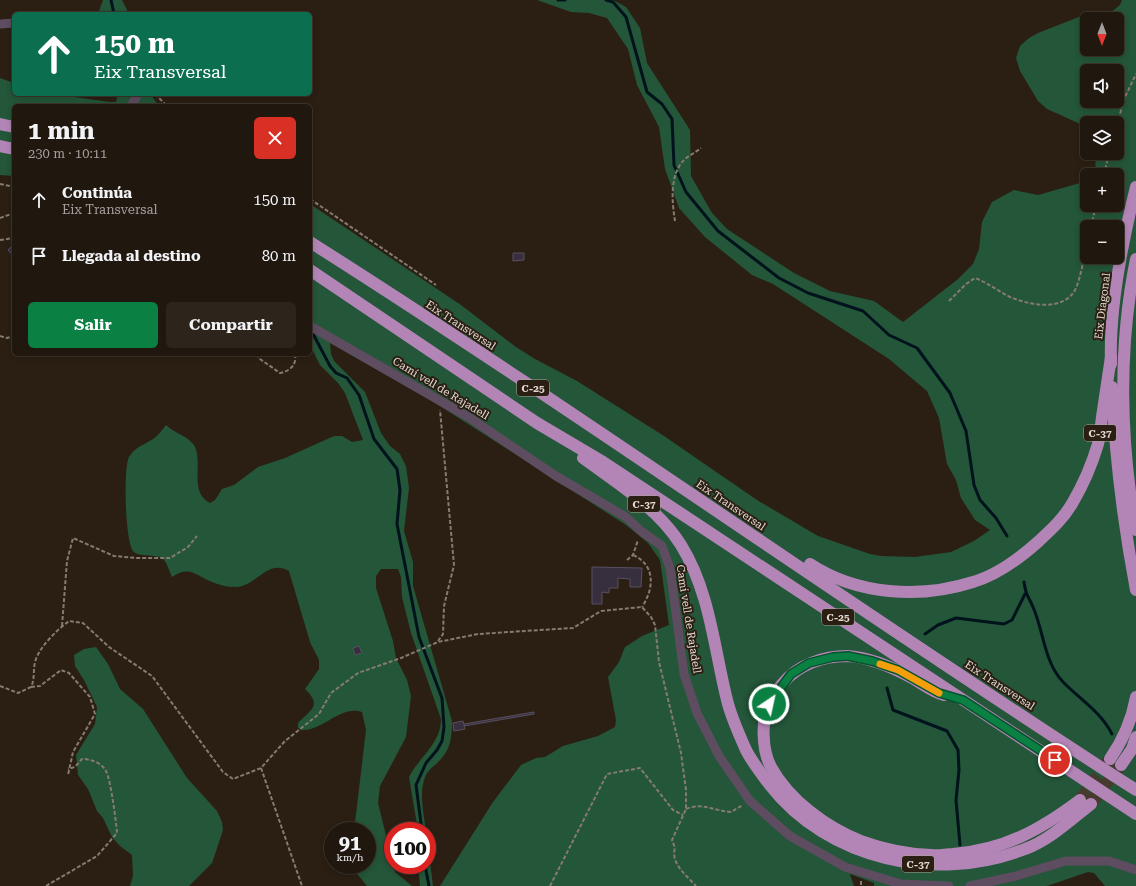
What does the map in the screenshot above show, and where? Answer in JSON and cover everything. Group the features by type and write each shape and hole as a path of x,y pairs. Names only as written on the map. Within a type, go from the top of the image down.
{"highway":[{"path":"0,124 12,127"},
{"path":"0,146 12,149"},
{"name":"Eix Diagonal","path":"1111,357 1117,286 1136,186"},
{"name":"Eix Transversal","path":"312,243 552,400 1136,790"},
{"name":"C-37","path":"1136,259 1126,336 1124,396 1125,456 1136,530"},
{"name":"C-25","path":"312,271 537,423 603,462 1136,814"},
{"name":"C-37","path":"755,536 801,558 822,572 840,580 883,591 945,589 974,582 1000,570 1021,557 1056,526 1072,503 1085,479 1098,443 1111,357"},
{"name":"C-37","path":"1111,357 1114,436 1121,502 1136,590"},
{"path":"1124,396 1136,474"},
{"name":"C-37","path":"537,423 640,500 662,521 681,545 700,584 710,618 728,702 747,751 780,798 826,835 857,851 896,861 933,866 962,865 998,858 1027,849 1059,829 1085,802 1020,838 995,847 965,853 933,856 899,851 861,841 833,827 806,808 787,789 771,767 767,755 765,725 769,704 791,674 809,663 833,657 848,656 872,661 898,670 939,693 963,700"},
{"path":"1110,758 1120,744 1134,710 1136,697"},
{"path":"1121,765 1132,749 1136,737"}],"street":[{"path":"0,24 12,23"},
{"name":"Camí vell de Rajadell","path":"312,327 470,418 556,476 626,517 641,531 662,546 668,561 678,615 684,674 697,713 719,756 750,801 790,836 845,867 901,884 948,886"},
{"path":"970,886 1016,876 1066,861 1109,861 1136,870"}],"path":[{"path":"1119,116 1124,99 1136,74"},
{"path":"157,96 165,104"},
{"path":"675,222 673,210 673,180 684,159 701,148"},
{"path":"0,184 12,187"},
{"path":"312,200 436,286"},
{"path":"0,218 12,214"},
{"path":"0,240 12,238"},
{"path":"949,302 966,284 975,278 987,282 1011,297 1038,305 1050,305 1069,298 1075,289 1082,264"},
{"path":"0,336 7,338 12,337"},
{"path":"257,356 260,360 280,373 288,371 293,366 296,359 295,356"},
{"path":"438,642 443,634 444,606 454,565 439,400"},
{"path":"627,560 633,555 641,531"},
{"path":"62,626 67,561 73,538 114,556 136,558 170,558 188,547 197,536"},
{"path":"633,555 645,564 652,577 651,591 642,607"},
{"path":"32,688 35,677 35,663 39,654 62,626 70,621 83,623 110,647 152,676 223,772 232,779 261,768 285,741 319,714 331,693 358,673 401,658 438,642 478,634 573,628 601,611 642,607"},
{"path":"642,607 651,617 655,625 659,662 681,753 686,790 686,809 672,840 675,848 674,851 678,866 696,886"},
{"path":"0,686 18,693 40,686 61,670 69,673 90,697 95,714 73,752 68,769 68,775"},
{"path":"46,886 96,856 117,833 116,818 106,771 92,760 82,759 75,766 68,769"},
{"path":"261,768 302,886"},
{"path":"550,886 607,774 640,768 673,810 683,816"},
{"path":"686,809 694,805 706,806 731,812 750,801"}],"green space":[{"path":"103,0 122,0 128,12 99,12"},
{"path":"537,0 613,0 626,7 640,28 647,63 690,130 691,176 712,213 727,229 794,273 830,291 874,301 903,322 958,279 973,264 979,249 982,222 992,202 1014,190 1038,195 1080,183 1080,212 1124,212 1124,168 1095,168 1096,160 1124,160 1124,116 1080,116 1080,124 1047,109 1038,101 1020,71 1016,58 1020,46 1029,38 1080,17 1080,56 1124,56 1124,12 1111,12 1120,5 1122,0 1136,0 1136,886 1105,886 1094,873 1088,872 1047,886 874,886 874,883 850,874 854,886 440,886 493,802 521,765 536,758 545,757 563,746 598,736 615,727 616,720 608,677 619,662 625,647 642,636 669,625 660,560 648,543 626,525 432,401 330,343 331,354 334,361 365,392 381,433 390,446 400,454 406,466 409,488 404,531 413,562 413,586 452,721 449,746 441,759 427,773 422,788 425,822 416,822 409,777 434,743 440,728 441,719 411,633 402,597 401,577 398,569 381,569 376,576 376,588 393,641 396,658 407,680 411,696 406,737 380,786 378,803 384,827 384,874 397,874 412,886 367,886 357,874 376,874 376,822 355,822 366,730 362,712 346,712 309,730 301,730 298,728 298,723 313,708 313,700 305,689 319,669 319,660 310,642 289,571 281,568 274,568 268,570 250,583 243,586 229,587 215,583 188,571 178,573 172,577 163,558 137,554 134,552 131,546 127,522 127,464 129,457 134,451 155,438 166,425 188,439 194,445 197,452 198,484 200,492 203,498 210,503 215,500 222,489 234,485 258,467 285,458 334,436 342,436 352,442 363,440 345,393 338,383 320,365 312,349 312,205 461,305 516,347 535,359 577,381 664,436 757,500 818,536 870,554 881,556 915,557 951,552 974,541 990,530 975,520 961,498 956,480 947,464 939,418 927,391 889,359 773,284 752,275 705,237 679,208 665,169 659,127 637,85 628,49 607,18 589,13 571,12"},
{"path":"0,78 12,82 12,96 67,96 116,102 118,96 152,96 158,104 12,104 12,176 0,175"},
{"path":"96,647 108,664 120,689 143,709 187,778 217,811 222,822 223,830 212,863 189,886 130,886 133,876 132,855 120,846 112,837 103,818 97,811 88,789 78,775 76,755 95,724 97,707 84,680 75,666 74,655 84,649"},
{"path":"419,874 432,874 433,886 420,886"}],"building":[{"path":"12,246 12,255 8,250"},
{"path":"513,253 524,253 524,260 513,261"},
{"path":"592,567 642,568 641,587 630,587 630,579 618,578 618,588 609,588 609,593 602,592 602,604 592,604"},
{"path":"359,646 362,653 355,655 353,648"},
{"path":"534,712 534,714 464,726 464,724"},
{"path":"463,721 465,729 454,731 453,723"}],"waterway":[{"path":"111,0 114,12"},
{"path":"558,0 565,0"},
{"path":"606,0 613,2 626,17 647,92 662,104 672,119 674,165 686,192 718,231 779,278 808,293 863,311 889,335 917,348 950,393 966,431 974,485 980,500 996,518 1007,536"},
{"path":"312,332 330,366 336,373 347,378 359,395 374,439 397,469 400,490 397,524 419,637 442,698 444,727 442,741 437,750 426,763 416,785 421,822"},
{"path":"1024,582 1026,593 1037,617 1048,657 1057,675 1102,719 1112,734"},
{"path":"925,634 938,625 956,618 1004,624 1012,620 1025,594"},
{"path":"887,688 893,710 947,731 958,750 959,770 956,800 960,845"},
{"path":"427,874 429,886"}],"tunnel":[{"path":"1080,800 1108,761"},
{"path":"1091,804 1119,767"}],"slow traffic":[{"path":"880,664 898,670 939,693"}],"route":[{"path":"769,704 777,691 791,674 809,663 833,657 848,656 872,661 898,670 939,693 963,700 1055,760"}]}
